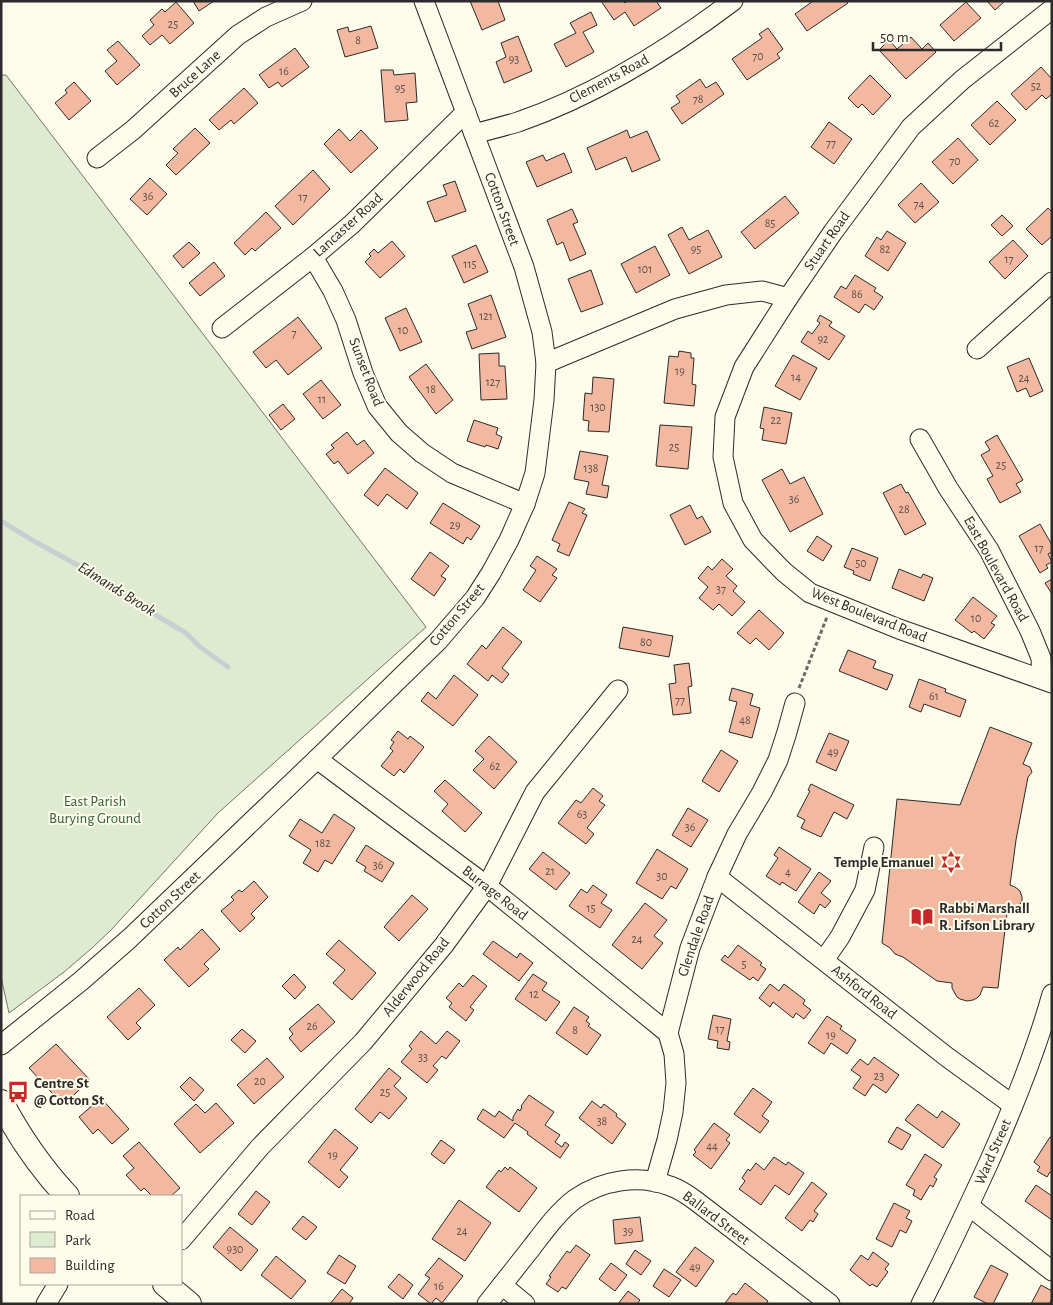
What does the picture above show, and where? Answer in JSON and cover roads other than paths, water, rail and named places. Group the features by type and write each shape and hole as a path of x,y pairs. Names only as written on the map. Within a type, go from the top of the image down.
{"main road":[{"path":"1,1102 25,1143 52,1180 66,1195"},
{"path":"167,1285 189,1304"}],"street":[{"name":"Bruce Lane","path":"97,158 133,130 238,35 266,17 302,1"},
{"name":"Cotton Street","path":"1,1045 81,981 130,938 318,759 438,641 475,598 492,573 525,504 535,473 544,400 546,363 542,332 524,267 424,1"},
{"name":"Clements Road","path":"474,134 526,118 616,78 694,30 723,4"},
{"name":"Stuart Road","path":"788,298 833,232 911,127 962,80 1052,9"},
{"name":"Lancaster Road","path":"222,328 352,224 466,112"},
{"name":"Sunset Road","path":"313,257 333,291 346,320 363,373 377,406 399,433 422,453 452,472 525,504"},
{"path":"977,349 1052,282"},
{"path":"546,363 675,309 726,295 762,291 788,298"},
{"name":"West Boulevard Road","path":"788,298 744,367 725,417 723,457 733,503 753,540 784,572 810,593 899,628 1047,681"},
{"name":"East Boulevard Road","path":"920,439 948,488 989,550 1030,631 1041,658 1047,681"},
{"name":"Alderwood Road","path":"182,1239 260,1148 363,1042 444,944 487,886 535,792 618,690"},
{"name":"Glendale Road","path":"654,1182 667,1140 676,1084 674,1054 668,1033 690,948 717,877 737,834 762,792 778,760 794,703"},
{"name":"Burrage Road","path":"318,759 487,886 668,1033"},
{"path":"824,960 840,937 865,890 874,847"},
{"name":"Ashford Road","path":"717,877 947,1057 1013,1105"},
{"name":"Ward Street","path":"921,1304 969,1206 1013,1105 1037,1044 1052,994"},
{"name":"Ballard Street","path":"487,1304 559,1213 574,1200 591,1189 607,1184 635,1180 663,1183 676,1188 696,1201 830,1304"},
{"path":"969,1206 1052,1271"},
{"path":"46,1304 57,1285"},
{"path":"502,1285 525,1304"}],"waterway":[{"name":"Edmands Brook","path":"1,521 112,584 139,605 186,633 200,647 228,667"}],"place":[{"name":"Temple Emanuel","path":"951,862"},
{"name":"Rabbi Marshall R. Lifson Library","path":"922,917"},
{"name":"Centre St @ Cotton St","path":"18,1092"}],"park label":[{"name":"East Parish Burying Ground","path":"95,810"}]}
